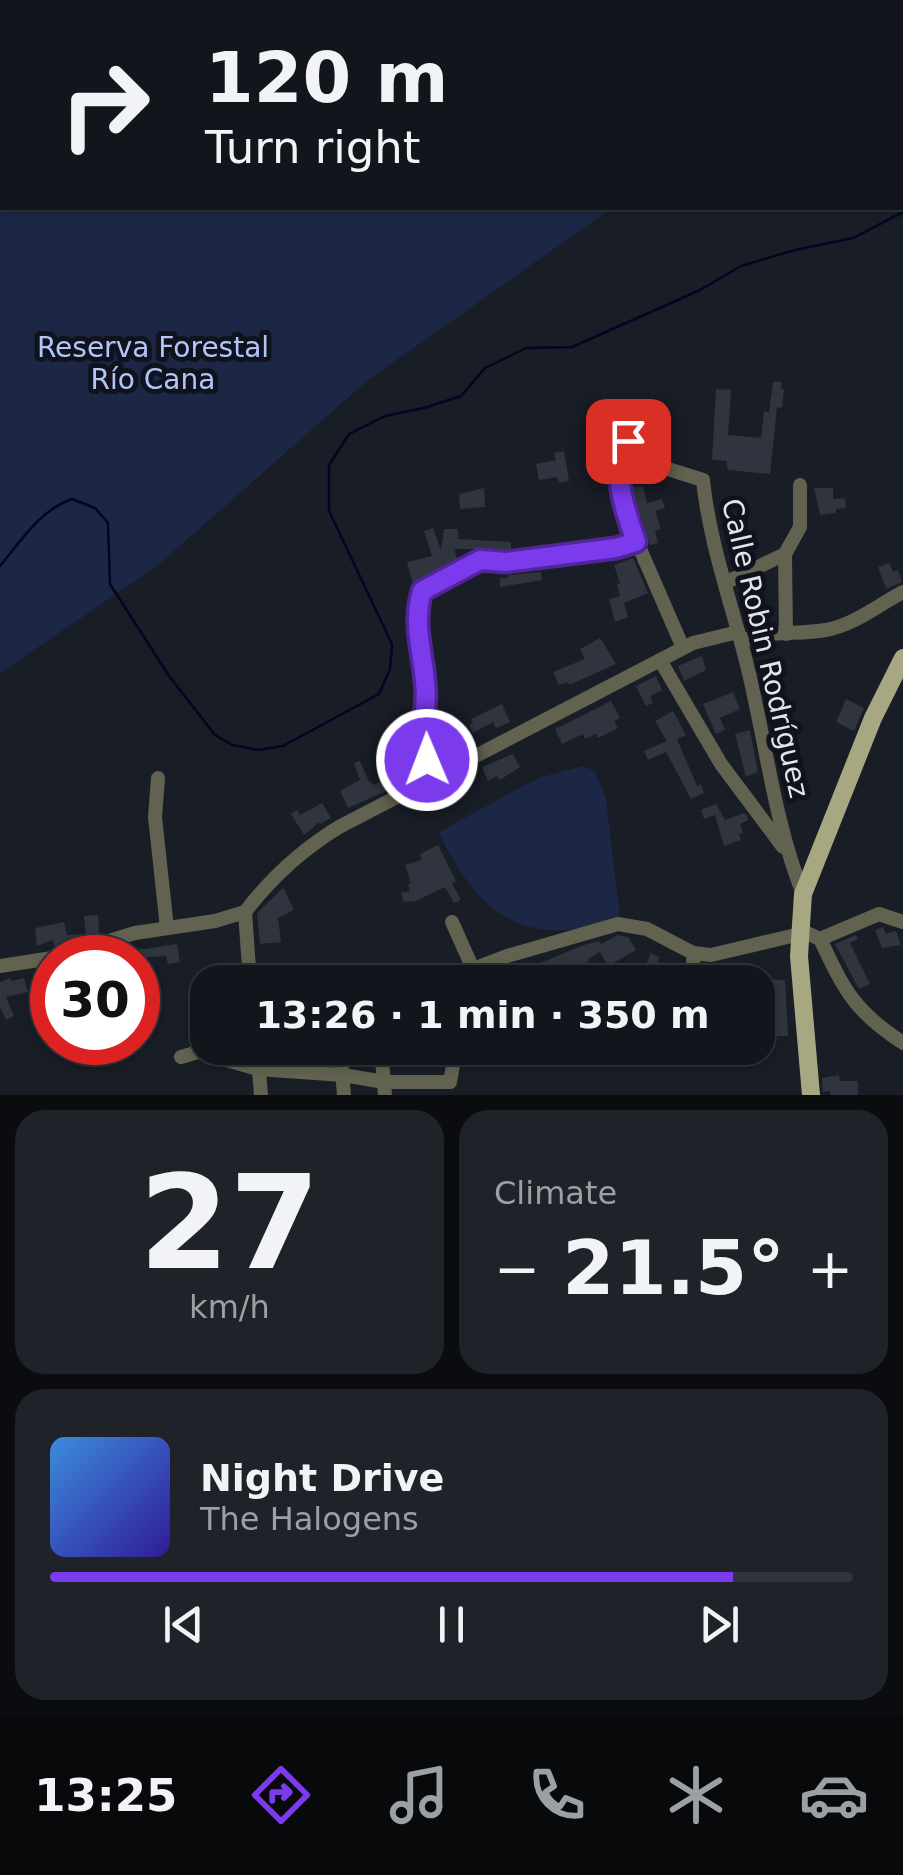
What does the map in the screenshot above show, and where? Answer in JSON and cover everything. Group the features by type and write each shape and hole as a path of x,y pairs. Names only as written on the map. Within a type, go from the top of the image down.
{"main road":[{"path":"810,1095 798,956 803,894 873,718 903,658"}],"street":[{"name":"Calle Robin Rodríguez","path":"636,542 622,494 619,467 628,441 641,444 668,469 703,480 706,511 740,636 786,850 803,894"},
{"path":"786,634 785,554 800,527 800,486"},
{"path":"438,776 418,738 428,710 418,622 422,591 480,560 506,562 636,542 683,648"},
{"path":"727,582 785,554"},
{"path":"128,935 215,922 245,912 260,892 305,850 339,828 710,636 828,630 848,624 903,592"},
{"path":"660,660 721,764 786,850"},
{"path":"158,778 156,818 167,928"},
{"path":"245,912 249,965"},
{"path":"483,965 618,924 647,928 693,954 711,955 800,932 820,939 879,914 903,922"},
{"path":"452,922 472,965"},
{"path":"820,939 847,995 860,1012 903,1043"},
{"path":"693,954 693,965"},
{"path":"0,966 30,961"},
{"path":"181,1057 198,1052 258,1069 343,1075 384,1089 453,1088"},
{"path":"258,1065 261,1095"},
{"path":"342,1065 344,1095"}],"green space":[{"name":"Reserva Forestal Río Cana","path":"0,210 609,210 367,381 156,567 0,673"},
{"path":"583,766 595,771 606,799 620,916 588,927 559,930 532,928 509,919 470,885 439,832 538,778"}],"building":[{"path":"773,382 781,382 784,389 782,408 777,407 770,474 728,470 726,461 712,460 716,389 731,390 728,435 761,438"},
{"path":"564,451 569,481 559,483 557,477 539,480 536,464 556,460 554,453"},
{"path":"631,486 643,487 647,503 662,499 665,508 655,511 661,529 655,531 658,543 650,545"},
{"path":"484,488 485,507 460,509 459,494"},
{"path":"814,488 833,488 833,499 845,498 846,508 820,515"},
{"path":"433,528 441,550 444,529 458,529 458,539 511,542 511,549 454,549 458,562 413,584 407,562 432,556 424,531"},
{"path":"633,558 648,593 624,603 628,617 615,622 609,599 620,596 620,583 614,565"},
{"path":"889,563 893,572 898,570 902,582 886,589 878,567"},
{"path":"541,572 542,580 500,587 500,578 508,575"},
{"path":"600,638 616,664 569,685 559,685 553,672 585,659 580,649"},
{"path":"702,656 706,670 684,681 678,666"},
{"path":"656,676 662,690 650,696 653,703 646,706 636,686"},
{"path":"733,692 740,709 720,718 725,730 716,734 703,704"},
{"path":"846,699 864,708 854,731 836,722"},
{"path":"611,701 620,718 614,721 618,728 598,738 596,734 585,739 583,734 562,744 555,729"},
{"path":"502,704 510,722 496,728 493,722 473,733 471,719"},
{"path":"673,711 686,735 677,739 697,786 701,784 704,793 691,799 666,752 648,760 644,751 667,741 655,721"},
{"path":"750,730 758,772 746,777 735,734"},
{"path":"411,754 420,768 400,780 394,769"},
{"path":"513,754 520,767 500,780 497,776 488,781 482,767"},
{"path":"360,761 368,780 374,785 381,781 386,791 348,808 340,791 360,780 354,763"},
{"path":"322,803 331,818 319,822 304,835 291,814 297,810 300,815"},
{"path":"716,804 725,820 744,813 747,816 748,820 740,824 741,840 724,846 715,815 704,819 701,810"},
{"path":"438,845 461,900 454,903 445,887 416,901 404,902 401,893 410,891 411,883 405,865 422,860 420,854"},
{"path":"283,888 294,910 278,918 281,942 260,944 257,913"},
{"path":"98,915 99,933 92,935 67,935 86,934 84,916"},
{"path":"64,922 67,935 36,935 35,928"},
{"path":"883,927 886,934 896,931 901,945 882,948 875,930"},
{"path":"618,935 628,937 636,950 610,965 600,952 580,965 540,963 584,945 599,941 601,944"},
{"path":"856,935 858,939 850,943 870,984 859,989 835,944"},
{"path":"177,944 180,962 168,964 166,956 160,956 160,947"},
{"path":"651,953 660,958 657,962 683,965 646,965"},
{"path":"24,978 28,992 6,997 14,1016 6,1020 0,1007 0,982"},
{"path":"775,979 785,980 785,1036 775,1036"},
{"path":"839,1075 840,1081 858,1081 858,1095 823,1092 822,1078"}],"waterway":[{"path":"0,566 32,527 61,504 72,499 95,508 108,523 110,584 169,676 215,735 232,745 259,750 283,746 379,694 390,669 392,644 329,511 329,465 349,434 385,416 461,396 485,368 526,348 572,347 700,290 741,266 853,238 903,212"}],"route":[{"path":"427,760 418,738 428,710 418,622 422,591 480,560 506,562 636,542 622,494 619,467 628,441"}]}
